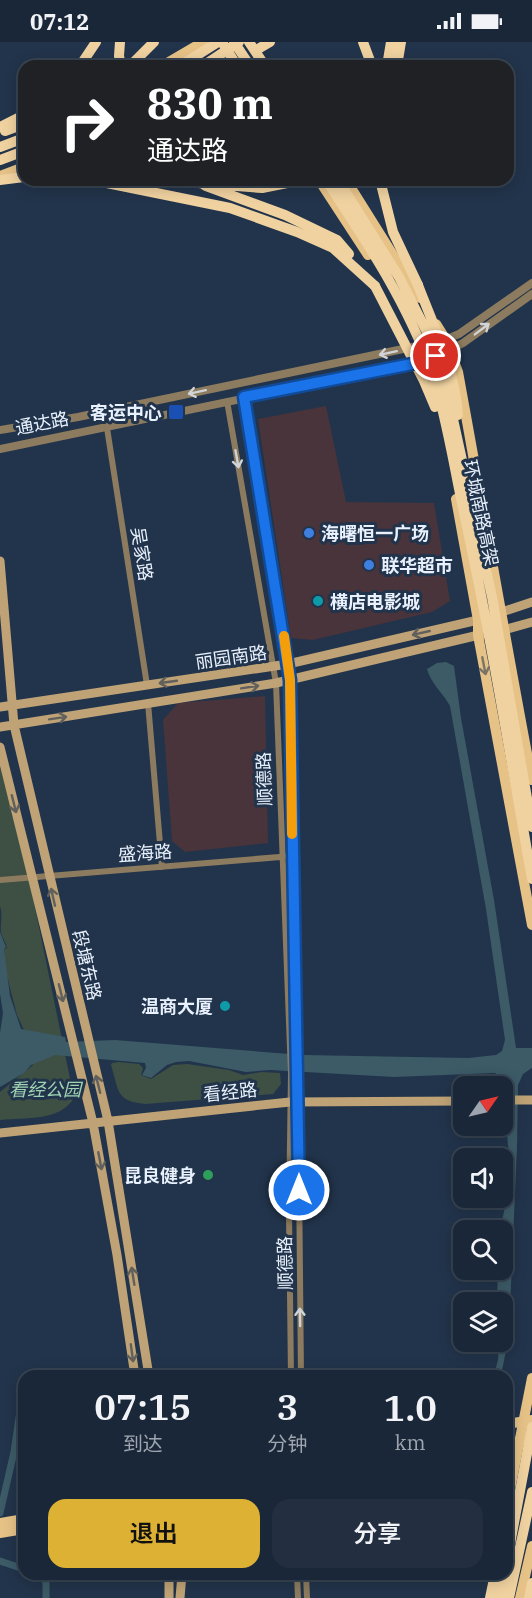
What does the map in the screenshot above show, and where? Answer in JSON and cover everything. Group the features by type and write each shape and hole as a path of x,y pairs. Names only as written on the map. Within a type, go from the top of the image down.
{"highway":[{"path":"84,60 96,42"},
{"path":"120,42 120,60"},
{"path":"136,60 154,42"},
{"path":"190,60 220,42 236,60"},
{"path":"234,42 239,60"},
{"path":"212,60 239,42"},
{"path":"249,42 261,60"},
{"path":"256,46 269,42"},
{"path":"363,42 370,60"},
{"path":"388,60 391,42"},
{"path":"398,60 401,42"},
{"path":"0,127 18,118"},
{"path":"0,135 18,127"},
{"path":"0,147 18,140"},
{"path":"0,160 18,153"},
{"path":"0,178 18,177"},
{"path":"122,186 230,208 297,232 333,248 375,286"},
{"path":"206,186 285,215 337,240 375,286 454,442"},
{"path":"236,186 262,188 272,186"},
{"name":"环城南路高架","path":"330,186 372,249 416,333 433,376 454,442 492,597 532,827"},
{"name":"环城南路高架","path":"342,186 399,277 426,330 444,378 532,879"},
{"path":"382,186 393,232 418,285 451,371 457,400 454,442"},
{"path":"513,1523 529,1423"},
{"path":"513,1580 532,1492"},
{"path":"488,1598 492,1580"},
{"path":"499,1598 503,1580"},
{"path":"509,1598 513,1580"},
{"path":"529,1598 532,1583"}],"main road":[{"path":"172,60 203,42"},
{"path":"230,42 239,60"},
{"path":"245,60 256,46 266,60"},
{"path":"0,135 18,130"},
{"path":"0,178 18,170"},
{"path":"323,186 389,286 417,347 440,407 478,620 478,635 532,925"},
{"path":"350,186 448,345 458,372 496,576 503,631 532,780"},
{"name":"段塘东路","path":"0,561 14,724 108,1121 148,1370"},
{"name":"丽园南路","path":"0,707 274,667 478,620 532,602"},
{"name":"丽园南路","path":"0,727 276,683 503,631 532,622"},
{"name":"段塘东路","path":"0,747 93,1123 117,1255 134,1370"},
{"path":"513,1100 532,1100"},
{"name":"看经路","path":"0,1133 294,1102 453,1101"},
{"path":"513,1484 526,1440 532,1378"},
{"path":"513,1424 529,1423"},
{"path":"0,1523 18,1525"},
{"path":"0,1533 18,1526"},
{"path":"520,1598 532,1546"},
{"path":"169,1580 169,1598"},
{"path":"180,1598 183,1580"}],"street":[{"name":"通达路","path":"0,430 78,417 417,347 448,345 459,334 532,282"},
{"name":"通达路","path":"0,449 422,362 532,294"},
{"name":"顺德路","path":"244,397 290,680 297,1050 294,1102 301,1370"},
{"name":"顺德路","path":"227,401 276,683 289,1049 294,1074"},
{"name":"吴家路","path":"107,428 147,685"},
{"path":"148,703 162,867"},
{"name":"盛海路","path":"3,879 292,856"},
{"name":"顺德路","path":"291,1370 289,1212 294,1102"},
{"path":"297,1580 298,1598"},
{"path":"306,1580 307,1598"}],"shaded area":[{"path":"326,406 346,502 434,503 450,601 432,612 313,640 291,638 258,419"},
{"path":"265,696 268,843 185,852 172,841 163,720 178,703"}],"green space":[{"name":"看经公园","path":"0,762 31,888 74,1098 68,1106 51,1115 0,1120 0,1092 33,1065 11,992 4,949 7,948 1,933"},
{"path":"119,1062 139,1064 143,1068 141,1075 151,1079 173,1065 187,1064 229,1070 243,1075 262,1072 280,1073 281,1084 273,1094 145,1104 128,1100 120,1093 111,1065"}],"water":[{"path":"446,662 454,666 461,718 494,900 516,1048 532,1048 532,1068 523,1074 518,1085 513,1239 513,1220 502,1220 505,1208 513,1208 513,1148 508,1148 507,1136 513,1136 513,1076 499,1076 495,1073 394,1077 270,1070 246,1072 189,1061 167,1065 151,1078 142,1075 146,1068 145,1063 55,1055 31,1065 24,1073 0,1087 0,1033 3,1013 0,994 0,932 6,947 4,949 10,996 21,1029 65,1037 66,1042 115,1040 302,1055 468,1058 496,1055 502,1051 505,1040 486,909 450,706 431,679 427,669 437,663"},
{"path":"498,1280 511,1280 511,1292 497,1292"},
{"path":"498,1352 506,1352 502,1370 495,1370"}],"waterway":[{"path":"0,1513 18,1425"},
{"path":"0,1561 18,1567"},
{"path":"45,1580 46,1598"}],"slow traffic":[{"path":"284,636 290,680 292,834"}],"place":[{"name":"客运中心","path":"176,412"},
{"name":"海曙恒一广场","path":"309,533"},
{"name":"联华超市","path":"369,565"},
{"name":"横店电影城","path":"318,601"},
{"name":"温商大厦","path":"225,1006"},
{"name":"昆良健身","path":"208,1175"}],"route":[{"path":"299,1190 290,680 244,397 422,362 436,356"}]}
